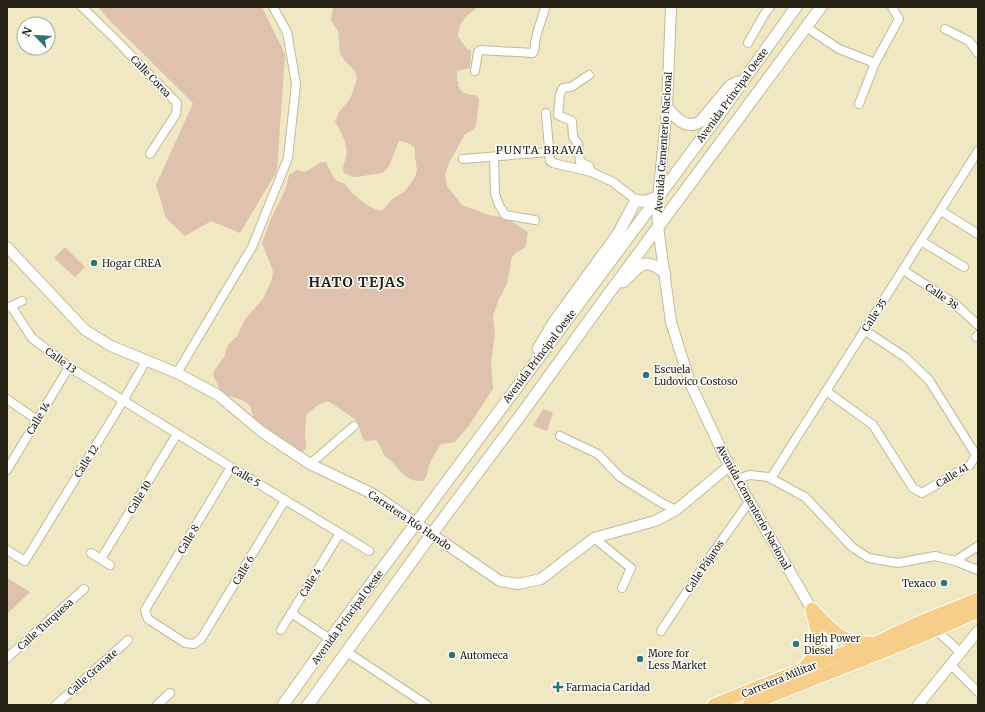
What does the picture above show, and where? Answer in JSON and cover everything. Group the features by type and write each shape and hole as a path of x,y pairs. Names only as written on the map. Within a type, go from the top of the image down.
{"main road":[{"name":"Avenida Principal Oeste","path":"283,705 330,639 796,7"},
{"name":"Avenida Principal Oeste","path":"308,705 820,7"},
{"path":"667,108 678,119 687,125 695,125 701,121 730,86 744,79"},
{"path":"526,374 540,345 554,322 618,234 636,200 644,202 657,197"},
{"path":"604,300 641,266 650,264 654,265 665,273"},
{"name":"Carretera Militar","path":"749,705 923,621 978,599"},
{"path":"812,609 833,632 843,639 860,643 876,643"},
{"path":"802,669 812,660 817,648 818,633 812,609"},
{"name":"Carretera Militar","path":"714,705 802,669 841,661 936,630 978,611"}],"street":[{"name":"Calle Corea","path":"82,7 177,103 176,114 150,154"},
{"path":"177,373 252,247 288,158 296,84 287,32 273,7"},
{"path":"475,71 478,52 480,50 533,53 536,48 535,39 544,16 545,7"},
{"name":"Avenida Cementerio Nacional","path":"671,7 667,108 657,197 658,227 672,322 690,383 728,466 841,661"},
{"path":"748,43 770,7"},
{"path":"859,104 875,63 899,19 892,7"},
{"path":"806,27 839,49 875,63"},
{"path":"945,29 969,41 978,53"},
{"path":"589,76 572,87 563,88 560,94 558,115 572,121 573,137 578,144 580,162 589,166 591,172"},
{"path":"546,113 550,161 591,172 613,182 636,200"},
{"name":"Calle 35","path":"771,478 978,151"},
{"path":"463,159 549,152"},
{"path":"494,157 495,194 505,215 535,220"},
{"path":"941,210 978,234"},
{"path":"921,241 964,267"},
{"name":"Carretera Río Hondo","path":"7,247 85,330 111,346 177,373 218,395 262,432 310,464 373,494 500,581 518,584 541,579 594,538 655,521 676,510 728,466"},
{"name":"Calle 38","path":"903,270 954,303 978,325"},
{"path":"9,307 22,301"},
{"name":"Calle 13","path":"9,307 32,338 70,367 123,401"},
{"name":"Calle 41","path":"826,391 873,425 914,488 922,493 970,465 976,455 929,380 905,357 864,330"},
{"name":"Calle 12","path":"7,550 25,561 146,361"},
{"name":"Calle 14","path":"7,470 70,367"},
{"path":"7,399 37,420"},
{"name":"Calle 5","path":"123,401 369,551"},
{"path":"310,464 354,426"},
{"name":"Calle 10","path":"101,559 177,434"},
{"path":"560,436 598,454 620,477 676,510"},
{"name":"Calle 8","path":"201,639 194,644 185,643 148,619 145,610 231,467"},
{"path":"736,479 750,475 771,478 805,497 852,546 869,558 898,563 935,556 955,560 978,570"},
{"name":"Calle 6","path":"201,639 285,500"},
{"name":"Calle Pájaros","path":"661,632 707,561 748,502"},
{"name":"Calle 4","path":"281,630 340,533"},
{"path":"594,538 631,568 622,588"},
{"path":"955,560 978,546"},
{"path":"91,553 110,565"},
{"name":"Calle Turquesa","path":"7,658 84,589"},
{"path":"291,613 330,639"},
{"path":"936,630 960,652"},
{"path":"918,705 978,631"},
{"name":"Calle Granate","path":"56,705 128,640"},
{"path":"348,652 426,705"},
{"path":"950,664 978,692"},
{"path":"157,705 170,693"}],"shaded area":[{"path":"98,7 262,7 285,54 277,171 240,233 211,221 185,236 166,218 156,185 193,103 109,20"},
{"path":"333,7 478,7 464,19 460,27 458,37 467,49 471,50 470,68 457,71 457,81 459,82 458,86 461,91 467,94 475,95 479,98 476,126 473,130 465,134 449,163 445,175 447,186 462,205 489,215 505,218 528,232 526,246 515,253 512,257 507,284 499,299 493,316 495,334 491,362 493,389 468,427 455,442 441,444 435,453 423,481 410,479 403,474 384,455 377,441 367,441 363,439 356,420 330,402 318,405 307,414 305,437 306,447 304,451 296,453 254,419 250,406 247,403 225,395 221,392 213,375 214,371 224,357 228,345 237,336 246,318 263,299 272,280 273,271 262,243 270,221 286,188 289,175 297,170 305,172 321,162 326,162 337,181 345,184 354,195 367,205 379,211 383,210 391,200 405,191 415,177 417,170 415,148 408,143 401,141 399,141 389,166 383,173 352,177 344,173 343,167 347,153 344,139 335,122 339,112 350,99 357,79 355,71 345,61 340,53 338,31 331,21"},
{"path":"65,247 85,267 75,277 54,258"},
{"path":"543,409 553,413 547,431 533,426"},
{"path":"7,578 30,592 7,614"}],"place":[{"name":"Hogar CREA","path":"94,263"},
{"name":"Escuela Ludovico Costoso","path":"646,375"},
{"name":"Texaco","path":"944,583"},
{"name":"High Power Diesel","path":"796,644"},
{"name":"Automeca","path":"452,655"},
{"name":"More for Less Market","path":"640,659"},
{"name":"Farmacia Caridad","path":"558,687"}],"district":[{"name":"PUNTA BRAVA","path":"540,150"},
{"name":"HATO TEJAS","path":"357,282"}]}
